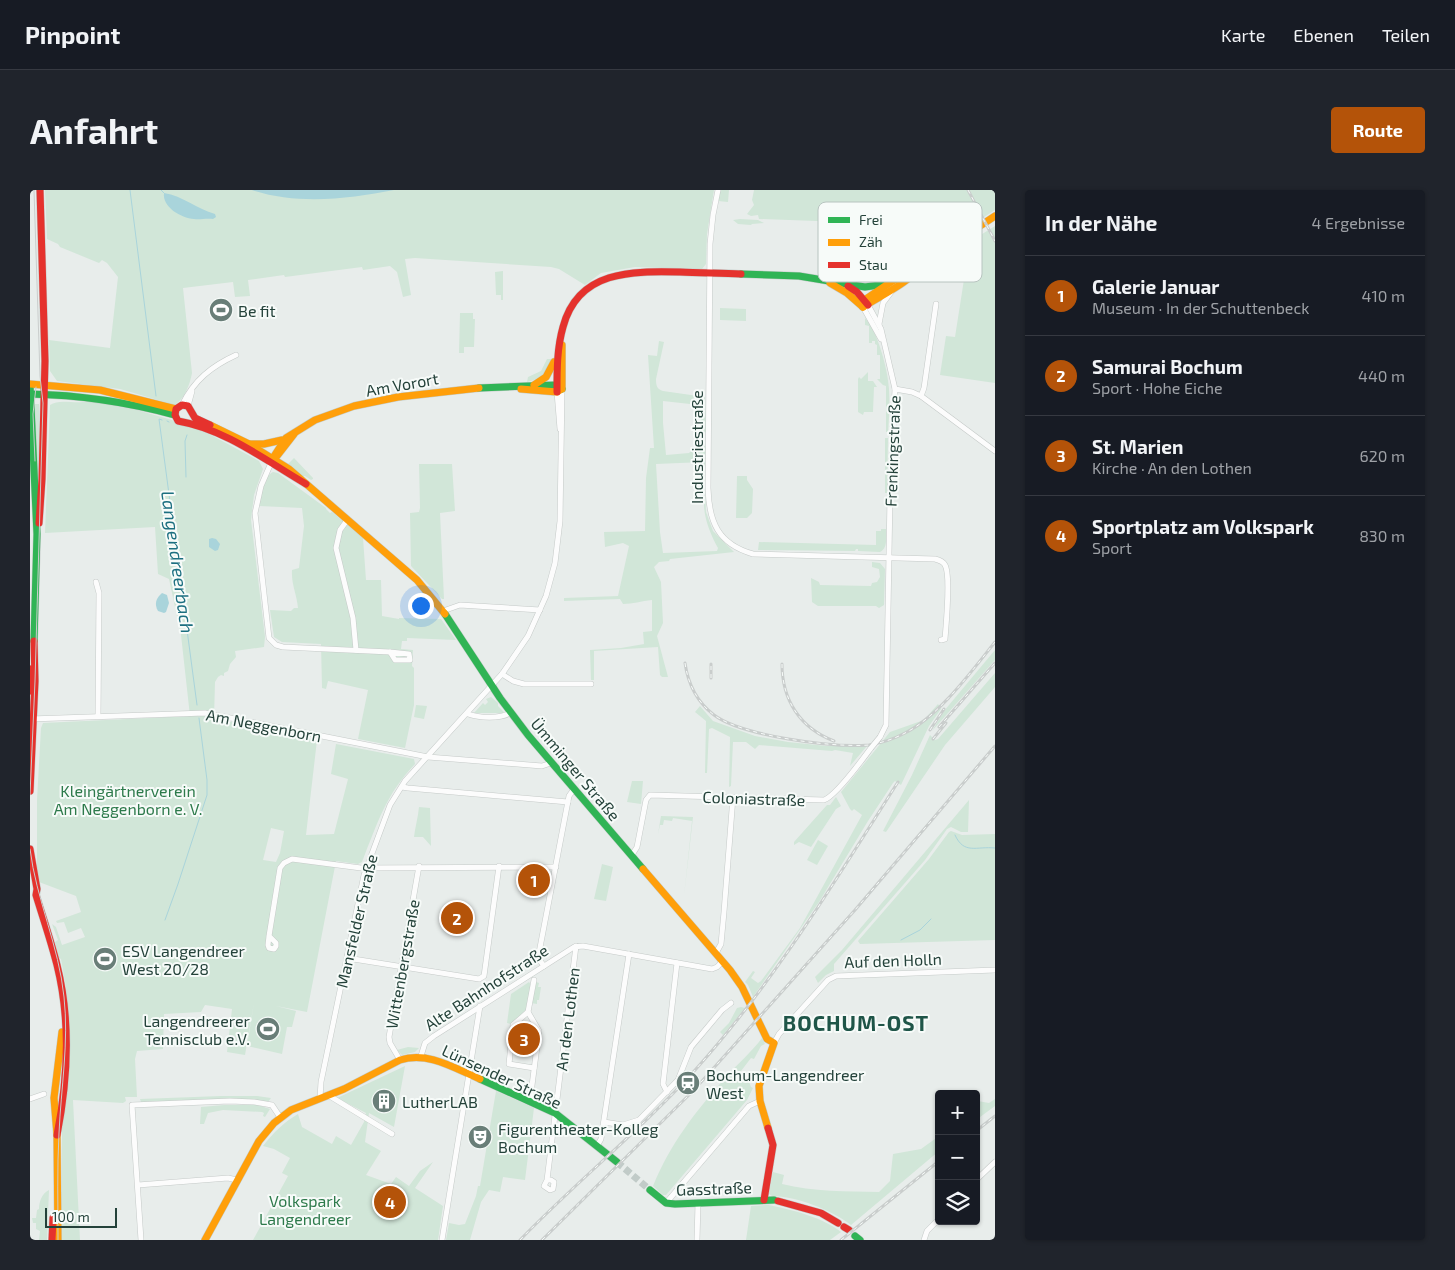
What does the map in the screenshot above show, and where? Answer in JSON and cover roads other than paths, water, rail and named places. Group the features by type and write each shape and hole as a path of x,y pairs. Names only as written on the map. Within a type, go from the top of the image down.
{"street":[{"path":"30,791 35,669 34,569 41,513 44,394 40,190"},
{"name":"Industriestraße","path":"718,190 711,228 708,488 710,511 716,528 735,547 753,554 889,558"},
{"path":"982,225 995,216"},
{"path":"534,385 546,377 556,357 568,312 578,298 593,284 610,275 630,272 710,273 789,275 818,278"},
{"path":"828,282 865,304"},
{"path":"837,282 865,287 888,282"},
{"path":"865,304 892,282"},
{"path":"865,304 903,282"},
{"path":"842,283 857,292 865,304"},
{"path":"879,324 883,303 895,288"},
{"name":"Frenkingstraße","path":"865,304 879,324 895,389 892,442 886,725"},
{"name":"Frenkingstraße","path":"865,304 885,346"},
{"path":"921,396 924,388 936,304"},
{"path":"558,389 562,332"},
{"path":"190,419 192,410 180,409 194,385 208,371 236,355"},
{"path":"492,686 524,643 540,610 551,580 560,521 561,434 558,421 556,357"},
{"name":"Ümminger Straße","path":"30,385 44,384 109,392 180,409"},
{"path":"30,385 37,534"},
{"name":"Am Vorort","path":"249,444 264,444 282,440 301,427 343,410 391,398 455,389 534,385 558,389"},
{"name":"Am Vorort","path":"511,387 558,389"},
{"path":"895,389 912,392 921,396 995,450"},
{"name":"Ümminger Straße","path":"30,394 95,397 142,406 180,409"},
{"name":"Ümminger Straße","path":"180,409 180,422 190,419 249,444 272,460"},
{"name":"Ümminger Straße","path":"190,419 289,469 417,580 443,610 510,713 723,961 742,986 767,1039 774,1043"},
{"name":"Am Vorort","path":"272,460 301,427"},
{"name":"Am Vorort","path":"272,460 274,452 282,440"},
{"path":"272,460 261,486 255,513 269,638 273,643 280,646 390,652"},
{"path":"348,519 340,530 336,548 354,618 356,650"},
{"path":"889,558 935,559 945,565 948,578 946,625 945,639 941,640"},
{"path":"96,582 100,592 98,716"},
{"path":"443,610 460,604 540,610"},
{"path":"30,691 31,661 34,652"},
{"path":"502,674 513,681 524,684 591,684"},
{"name":"Mansfelder Straße","path":"324,1096 321,1082 366,866 390,805 402,787 492,686"},
{"name":"Am Neggenborn","path":"32,719 205,712 428,757 542,766 551,763"},
{"path":"468,714 496,717 510,713"},
{"name":"Coloniastraße","path":"632,855 637,847 650,794 733,798 827,799 880,738 886,725"},
{"path":"402,787 568,802"},
{"path":"544,966 538,958 569,796 574,789"},
{"path":"716,953 721,944 725,910 733,798"},
{"path":"30,848 37,888 34,895"},
{"path":"269,936 277,945 272,949 268,945 269,936 280,868 286,861 294,858 361,868 366,866 556,866"},
{"name":"Wittenbergstraße","path":"400,1060 389,1039 418,866"},
{"path":"347,958 479,979 484,976 499,866"},
{"path":"30,880 57,965 62,992 67,1057 64,1098 57,1135 58,1240"},
{"path":"576,946 712,969 723,961"},
{"name":"Alte Bahnhofstraße","path":"421,1056 425,1043 576,946"},
{"name":"An den Lothen","path":"547,1180 576,946"},
{"path":"597,1146 601,1139 604,1122 630,954"},
{"path":"668,1092 663,1084 677,962"},
{"name":"Auf den Holln","path":"764,1200 773,1145 760,1101 759,1086 774,1043 828,980 836,976 995,970"},
{"path":"534,980 528,1012 513,1025 508,1064 534,1068"},
{"path":"604,1122 624,1125 636,1122 668,1092 681,1076 691,1047 722,1010 732,1003"},
{"path":"442,1240 480,1006"},
{"path":"528,1012 539,1031 530,1101"},
{"path":"206,1240 259,1141 280,1117 291,1110 365,1079 400,1060 421,1056"},
{"name":"Lünsender Straße","path":"421,1056 433,1059 555,1113 617,1162"},
{"path":"30,1099 44,1094"},
{"path":"324,1096 392,1134"},
{"path":"141,1240 132,1105 241,1101 272,1105 280,1117"},
{"path":"650,1190 666,1203 749,1106 760,1101"},
{"path":"980,1176 995,1162"},
{"path":"138,1186 228,1178 237,1180"},
{"path":"52,1240 57,1182"},
{"name":"Gasstraße","path":"666,1203 776,1201 821,1213 843,1227"},
{"path":"696,1240 698,1203"},
{"path":"924,1240 926,1233 935,1223"}],"water":[{"path":"252,190 394,190 341,198 305,199 269,195"},
{"path":"164,193 215,214 216,217 213,219 196,219 178,214 166,203"},
{"path":"209,539 216,539 220,544 218,550 215,551 209,547"},
{"path":"162,593 167,595 169,603 164,613 158,611 156,606 157,599"}],"waterway":[{"name":"Langendreerbach","path":"130,190 156,396"},
{"path":"161,190 164,193"},
{"name":"Langendreerbach","path":"162,420 159,419 197,705"},
{"path":"186,477 185,441 187,435"},
{"name":"Langendreerbach","path":"165,920 207,795 207,780 199,718"},
{"path":"955,835 962,845 967,847 995,848"},
{"path":"901,940 920,930 931,919"}],"tunnel":[{"path":"617,1162 650,1190"}],"tram line":[{"path":"30,795 43,403 40,376 34,190"},
{"path":"35,461 33,414 36,387"},
{"path":"30,849 37,886 57,959 64,997 66,1031 58,1146 58,1240"}],"railway":[{"path":"968,190 974,202"},
{"path":"982,216 995,241"},
{"path":"685,663 688,678 698,698 714,715 727,722 766,735 788,739 834,745 869,745 901,735 930,716 954,692 995,642"},
{"path":"939,727 995,663"},
{"path":"711,664 711,678"},
{"path":"782,664 785,689 795,711 812,729 834,741"},
{"path":"930,730 944,709"},
{"path":"933,739 946,723"},
{"path":"542,1240 694,1090 855,910 995,746"},
{"path":"520,1240 653,1113 696,1069 725,1035 803,930 898,782"},
{"path":"980,1128 995,1116"},
{"path":"841,1240 935,1164"}],"place":[{"name":"Be fit","path":"221,310"},
{"name":"Galerie Januar","path":"534,880"},
{"name":"Samurai Bochum","path":"457,918"},
{"name":"ESV Langendreer West 20/28","path":"105,959"},
{"name":"Langendreerer Tennisclub e.V.","path":"268,1029"},
{"name":"St. Marien","path":"524,1039"},
{"name":"Bochum-Langendreer West","path":"688,1083"},
{"name":"LutherLAB","path":"384,1101"},
{"name":"Figurentheater-Kolleg Bochum","path":"480,1137"},
{"name":"Sportplatz am Volkspark","path":"390,1202"}],"district":[{"name":"BOCHUM-OST","path":"856,1022"}],"park label":[{"name":"Kleingärtnerverein Am Neggenborn e. V.","path":"128,799"},
{"name":"Volkspark Langendreer","path":"305,1209"}]}
